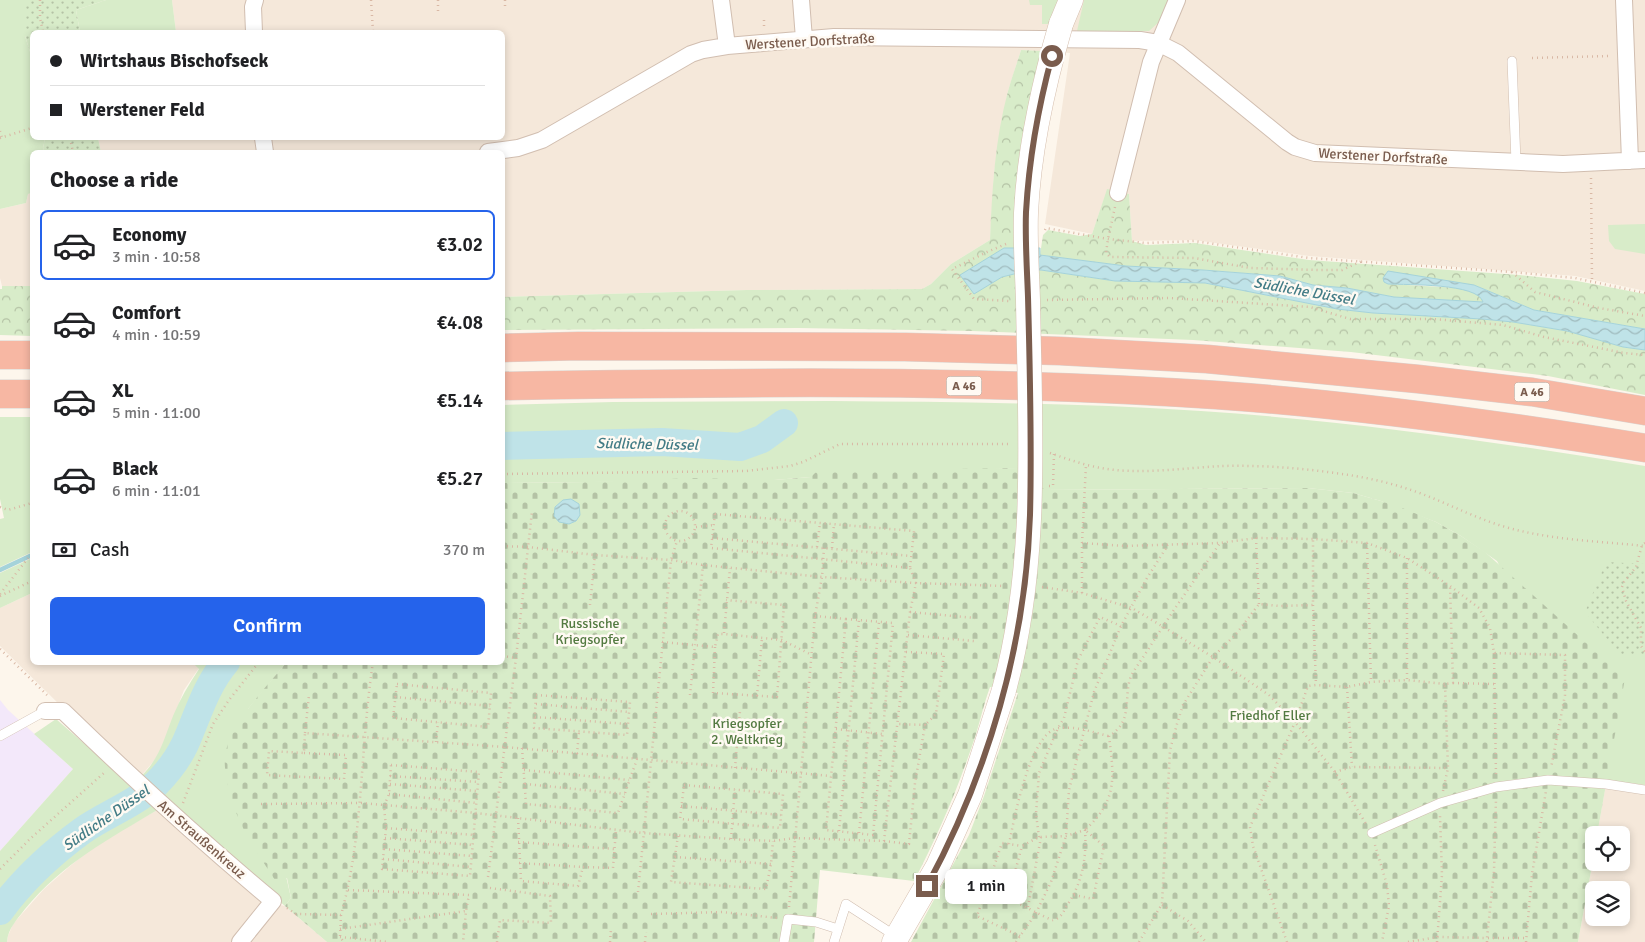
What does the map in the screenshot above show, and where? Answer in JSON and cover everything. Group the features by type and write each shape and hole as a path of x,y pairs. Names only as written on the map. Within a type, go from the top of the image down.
{"highway":[{"name":"A 46","path":"505,348 579,346 905,347 1060,350 1198,358 1418,379 1532,392 1645,411"},
{"path":"0,355 30,354"},
{"name":"A 46","path":"505,386 870,384 1072,388 1217,395 1424,415 1523,428 1645,448"},
{"path":"0,394 30,394"}],"main road":[{"path":"895,939 938,866 970,795 1004,690 1022,607 1029,525 1030,470 1026,237 1030,168 1041,100 1061,24 1071,0"}],"street":[{"path":"254,30 253,7 255,0"},
{"path":"721,0 726,46"},
{"path":"801,0 804,39"},
{"path":"1118,193 1150,62 1177,0"},
{"path":"1624,0 1626,55 1638,160"},
{"name":"Werstener Dorfstraße","path":"503,150 518,148 542,140 691,54 703,50 726,46 856,36 1140,40 1158,43 1178,52 1278,136 1295,147 1315,153 1516,162 1591,163 1638,160"},
{"path":"45,711 63,711"},
{"name":"Am Straußenkreuz","path":"63,711 158,802 273,900"},
{"path":"240,942 273,900"}],"lane":[{"path":"1512,61 1516,162"},
{"path":"0,736 45,711"},
{"path":"1372,833 1440,803 1496,787 1548,780 1606,784 1645,790"},
{"path":"834,942 846,904 895,939"},
{"path":"784,942 788,919 816,922 838,929"}],"path":[{"path":"40,0 40,18 43,30"},
{"path":"371,0 373,30"},
{"path":"438,0 438,12"},
{"path":"505,0 505,7"},
{"path":"1532,58 1626,55"},
{"path":"0,131 1,138 30,129"},
{"path":"1591,163 1592,281"},
{"path":"1118,193 1106,253 1110,257 1194,258 1250,268 1318,270 1342,270 1363,261"},
{"path":"1040,234 1046,228 1108,239 1146,243 1194,241 1309,258 1512,272 1592,281 1645,293"},
{"path":"1008,244 994,248 952,269 974,299 1011,301"},
{"path":"1512,272 1535,292 1599,308 1645,316"},
{"path":"1047,300 1170,298 1310,307 1350,319 1433,319 1502,325 1544,337 1624,353 1645,355"},
{"path":"505,474 762,470 803,462 840,444 1014,444"},
{"path":"1047,452 1101,468 1126,470 1163,470 1222,466 1284,466 1343,474 1377,480 1408,489 1469,514 1519,530 1576,540 1644,545 1636,568 1622,587 1626,601 1641,628 1641,646 1645,652"},
{"path":"1053,469 1054,454"},
{"path":"1082,593 1082,543 1086,464"},
{"path":"0,507 8,510 30,504"},
{"path":"682,510 688,512 696,527 690,537 677,541 670,537 666,531 665,524 668,516 674,511 682,510"},
{"path":"488,877 494,816 516,658 532,511"},
{"path":"884,841 910,612 916,583 910,568 914,531 715,514 710,548 910,568"},
{"path":"817,547 820,523"},
{"path":"696,527 714,524"},
{"path":"832,548 834,524"},
{"path":"712,538 911,556"},
{"path":"1082,543 1125,546 1220,542 1256,538 1313,539 1367,543 1406,558 1450,586 1478,608 1490,628 1494,652 1496,787 1494,870 1487,942"},
{"path":"1138,942 1162,904 1170,750 1176,724 1183,706 1213,657 1237,634 1259,604 1256,538"},
{"path":"1313,539 1316,685"},
{"path":"638,892 671,560 677,541"},
{"path":"1009,844 1018,802 1030,764 1041,740 1048,733 1058,728 1084,730 1109,736 1120,727 1127,709 1131,676 1220,542"},
{"path":"1367,543 1371,682"},
{"path":"1016,942 1036,912 1052,882 1066,836 1069,790 1094,692 1121,626 1146,578 1169,544"},
{"path":"651,914 722,912 788,919 815,616 822,577 824,548"},
{"path":"590,605 594,555"},
{"path":"0,595 28,558"},
{"path":"1406,558 1407,680"},
{"path":"690,695 703,565"},
{"path":"724,634 730,568"},
{"path":"0,595 30,582"},
{"path":"1450,586 1453,683"},
{"path":"726,600 784,605 782,640 777,697 713,693 715,647 718,634 782,640 812,656"},
{"path":"1259,604 1279,606 1313,604"},
{"path":"910,612 975,618"},
{"path":"815,616 893,623 873,835 826,830 846,619"},
{"path":"1028,907 1040,837 1036,814 1039,773 1064,718 1078,660 1100,618 1121,626"},
{"path":"839,831 859,620"},
{"path":"859,833 879,622"},
{"path":"908,635 974,641"},
{"path":"757,696 762,638"},
{"path":"662,642 715,647"},
{"path":"0,649 63,711"},
{"path":"261,804 360,803 476,813 643,834 773,842 795,838 884,841 909,844 926,724 936,714 944,654 906,652"},
{"path":"1494,652 1565,655 1564,695 1559,733 1548,780 1532,874 1526,942"},
{"path":"505,656 516,658"},
{"path":"176,818 213,724 257,665"},
{"path":"344,942 340,938 341,916 348,890 360,803 364,736 373,665"},
{"path":"1287,942 1252,846 1250,827 1295,722 1308,686 1347,686 1371,682 1407,680 1445,684 1494,684"},
{"path":"396,684 491,693 488,726 393,718 395,697 396,684"},
{"path":"1437,942 1442,875 1440,803 1448,768 1445,684"},
{"path":"1347,686 1352,768"},
{"path":"536,694 630,702 627,735 534,728 536,704 536,694"},
{"path":"304,753 308,695"},
{"path":"395,697 490,706"},
{"path":"536,704 629,712"},
{"path":"735,768 740,711"},
{"path":"535,717 628,724"},
{"path":"436,742 438,722"},
{"path":"898,724 926,724"},
{"path":"836,729 882,734"},
{"path":"577,754 578,731"},
{"path":"305,732 522,748 831,776"},
{"path":"1020,936 977,916 1002,843 1022,846 1040,837 1066,836 1085,830 1100,814 1107,802 1114,774 1109,736"},
{"path":"522,748 526,804 618,813 637,759"},
{"path":"268,751 304,753 346,755 344,779 267,775 268,751"},
{"path":"0,870 31,838 116,763"},
{"path":"391,764 479,772 470,876 382,869 386,828 384,806 389,794 390,776 391,764"},
{"path":"1335,772 1352,768 1448,768"},
{"path":"524,770 630,780"},
{"path":"390,776 478,782"},
{"path":"390,784 477,791"},
{"path":"524,784 625,794"},
{"path":"684,785 783,794 780,828 680,819 682,806 684,785"},
{"path":"731,839 735,790"},
{"path":"389,794 476,803"},
{"path":"682,806 733,809 781,815"},
{"path":"518,818 521,881 578,886 583,867"},
{"path":"386,828 474,835"},
{"path":"520,863 613,868 616,830"},
{"path":"1022,846 1008,898 1050,920 1055,920 1060,916 1074,895 1084,866 1085,830"},
{"path":"1074,895 1093,899 1104,846 1085,830"},
{"path":"678,836 671,882 766,889 773,842"},
{"path":"385,838 473,845"},
{"path":"518,842 614,849"},
{"path":"384,849 472,856"},
{"path":"676,857 771,864"},
{"path":"383,859 471,867"},
{"path":"490,888 550,896 551,923 500,920 498,942"},
{"path":"348,890 469,894 462,942"},
{"path":"273,900 296,914 341,916"},
{"path":"1162,904 1188,921 1206,942"},
{"path":"340,929 466,911"},
{"path":"610,942 611,929"},
{"path":"645,942 646,932"},
{"path":"340,938 389,942"},
{"path":"1408,942 1438,938 1527,938"}],"shaded area":[{"path":"172,0 1645,0 1645,291 1575,276 1309,256 1194,240 1132,241 1129,194 1107,190 1092,234 1045,224 1070,53 1021,50 1008,91 998,144 990,240 951,264 931,284 922,289 747,290 505,297 505,150 101,150 98,140 505,140 505,30 176,30"},
{"path":"28,194 30,194 30,286 2,286 0,278 0,209 26,203"},
{"path":"30,594 30,665 196,665 199,668 184,690 160,752 140,777 63,708 0,646 0,608"},
{"path":"0,700 8,710 73,769 0,851"},
{"path":"1606,784 1645,786 1645,942 1578,942 1585,904 1585,926 1630,926 1630,881 1589,881 1591,871 1630,871 1630,826 1599,826"},
{"path":"159,809 265,902 285,906 327,942 7,942 13,924 44,889 70,866 99,843"}],"green space":[{"path":"0,0 25,0 25,36 30,52 30,140 45,140 44,150 30,150 30,194 28,194 26,203 0,209"},
{"path":"25,0 106,0 76,10 80,30 30,30 30,52 25,36"},
{"path":"106,0 172,0 176,30 80,30 76,10"},
{"path":"1029,0 1059,0 1051,24 1042,24 1042,5 1030,5"},
{"path":"1084,0 1170,0 1159,22 1149,31 1077,31"},
{"path":"1021,50 1041,51 1022,138 1016,199 1014,248 1004,248 973,294 1002,277 1026,271 1041,270 1115,281 1205,283 1337,309 1373,313 1513,322 1567,331 1623,347 1645,350 1645,395 1548,376 1351,352 1193,340 972,331 798,328 505,330 505,297 747,290 922,289 931,284 951,264 990,240 997,146 1008,91"},
{"path":"45,140 98,140 101,150 44,150"},
{"path":"1107,189 1129,194 1132,241 1146,245 1195,243 1309,260 1577,281 1645,294 1645,329 1534,310 1474,285 1388,284 1460,288 1477,293 1484,302 1394,297 1347,288 1313,285 1280,276 1125,266 1040,255 1043,235 1048,230 1080,236 1092,234"},
{"path":"1645,224 1645,254 1615,249 1609,241 1608,225"},
{"path":"2,286 30,286 30,336 0,335 0,289 2,289"},
{"path":"613,402 971,402 1155,408 1257,415 1368,426 1645,466 1645,785 1607,780 1497,561 1461,536 1436,522 1381,501 1353,493 1308,488 1044,490 1019,468 774,480 505,483 505,448 668,447 733,452 748,451 790,426 785,421 749,440 505,442 505,405"},
{"path":"0,417 30,417 30,553 0,567 0,519 4,518 0,499"},
{"name":"Friedhof Eller","path":"1019,468 1045,490 1308,488 1353,493 1395,505 1436,522 1461,536 1485,552 1625,678 1599,826 1585,826 1585,871 1591,871 1589,881 1585,881 1585,904 1578,942 911,942 969,835 1018,693 990,687 959,781 914,881 820,870 814,942 327,942 285,906 291,898 287,878 275,880 252,845 234,808 225,764 226,751 232,736 261,692 284,665 505,665 505,483 694,478 774,480 811,477 817,471"},
{"path":"30,559 30,594 0,608 0,573"},
{"path":"1606,562 1645,564 1645,655 1620,655 1585,612"},
{"path":"195,665 284,665 248,709 291,898 285,906 140,777 152,764 164,741 173,716 199,669"},
{"path":"56,719 159,809 88,853 55,878 16,921 9,932 7,942 0,942 0,851 73,769 34,734"}],"water":[{"path":"1004,248 1040,248 1040,255 1126,266 1280,276 1313,285 1347,288 1394,297 1483,302 1478,296 1469,291 1456,288 1388,284 1384,282 1383,278 1388,271 1474,285 1534,310 1645,329 1645,350 1623,347 1567,331 1513,322 1337,309 1205,283 1115,281 1041,270 1026,271 1002,277 974,294 960,275"},
{"path":"571,499 579,504 580,515 576,521 569,524 559,522 554,516 555,507 563,500"}],"waterway":[{"name":"Südliche Düssel","path":"505,446 662,442 740,447 762,439 784,423"},
{"path":"0,570 30,556"},
{"name":"Südliche Düssel","path":"0,911 27,879 59,849 91,825 139,798 160,780 182,750 207,691 224,665"}],"route":[{"path":"927,886 970,795 984,754 1009,672 1022,607 1030,516 1026,213 1032,146 1052,56"}],"park label":[{"name":"Russische Kriegsopfer","path":"590,632"},
{"name":"Kriegsopfer 2. Weltkrieg","path":"747,732"}]}
